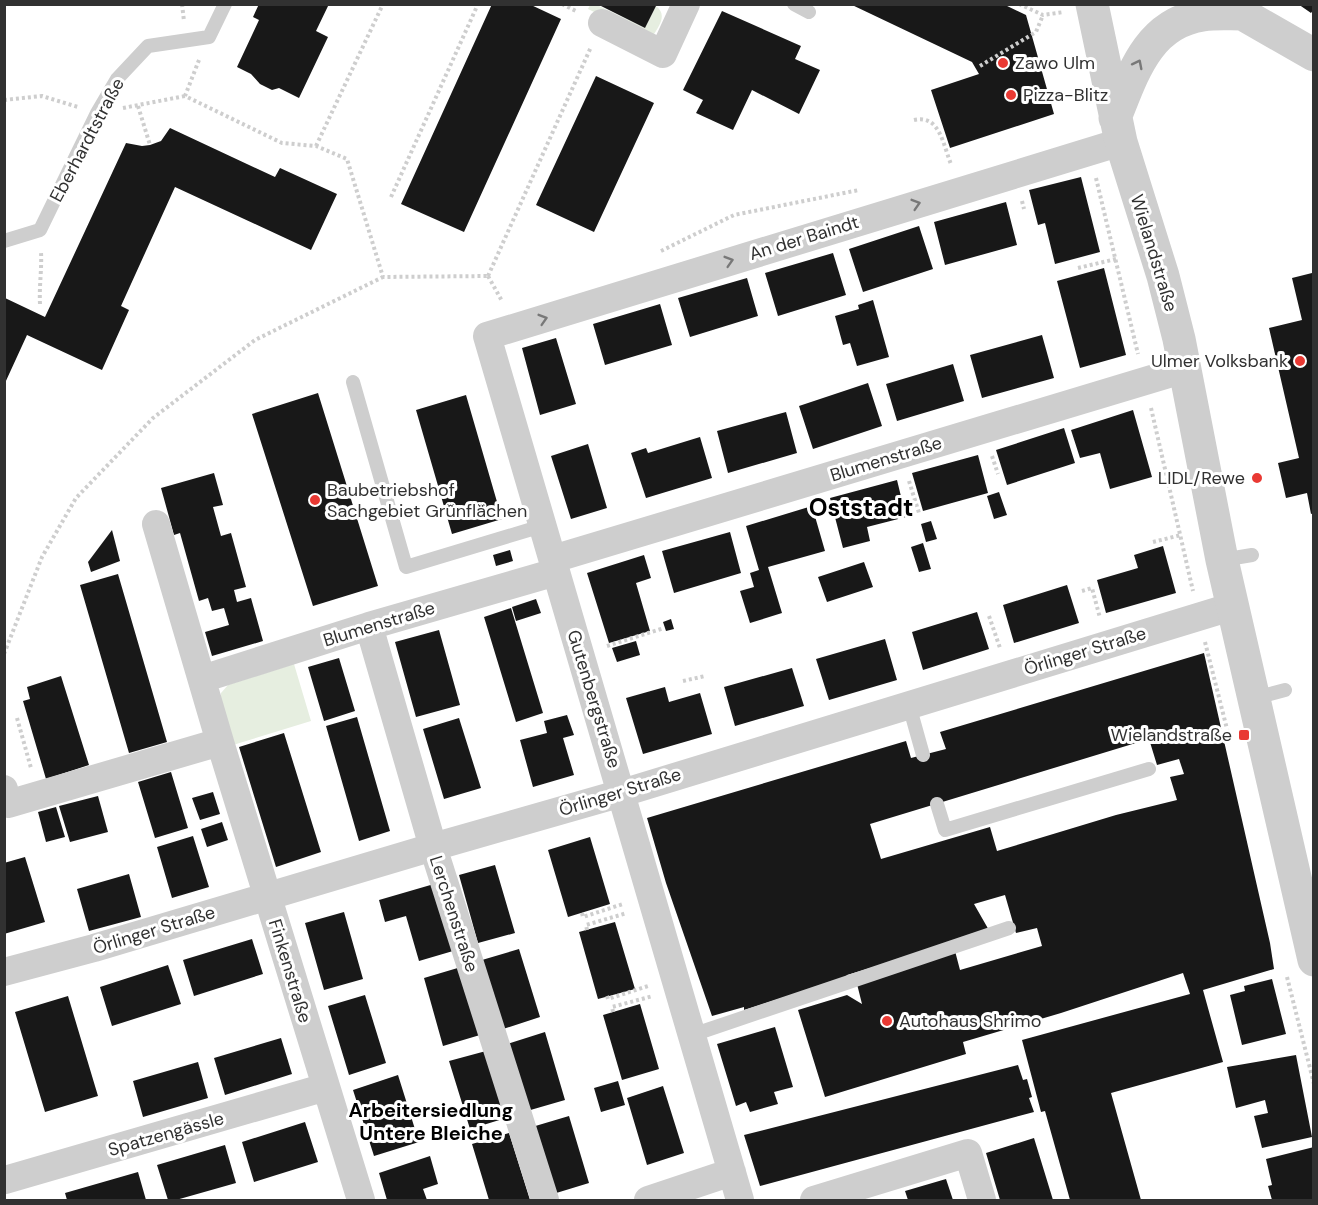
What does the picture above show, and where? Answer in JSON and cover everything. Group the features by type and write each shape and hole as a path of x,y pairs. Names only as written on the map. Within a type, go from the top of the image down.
{"street":[{"path":"602,23 663,54 686,4"},
{"name":"Wielandstraße","path":"1092,6 1118,130 1163,276 1185,369 1237,557 1234,606 1270,694 1314,960"},
{"path":"1118,130 1133,72 1143,53 1170,27 1186,19 1233,9 1314,55"},
{"name":"An der Baindt","path":"487,336 1089,151 1118,130"},
{"name":"Gutenbergstraße","path":"487,336 740,1200"},
{"name":"Blumenstraße","path":"202,679 554,565 1185,369"},
{"name":"Finkenstraße","path":"156,524 220,742 362,1200"},
{"name":"Örlinger Straße","path":"4,972 61,958 622,793 1234,606"},
{"name":"Lerchenstraße","path":"369,626 433,847 545,1200"},
{"path":"4,789 8,804 220,742"},
{"name":"Spatzengässle","path":"5,1179 326,1087"},
{"path":"814,1200 968,1153 982,1200"},
{"path":"648,1200 732,1172"},
{"path":"5,1179 12,1200"}],"lane":[{"path":"209,36 225,4"},
{"path":"794,4 809,12"},
{"name":"Eberhardtstraße","path":"40,230 117,79 148,46 209,36"},
{"path":"4,241 40,230"},
{"path":"353,382 406,567 542,526"},
{"path":"909,705 923,755"},
{"path":"937,804 945,830 1149,769"},
{"path":"692,1035 1009,928"}],"path":[{"path":"316,146 383,4"},
{"path":"391,197 478,4"},
{"path":"1019,4 1042,15 1092,6"},
{"path":"980,66 1036,32 1042,15"},
{"path":"4,654 42,557 76,498 153,418 255,340 382,277 488,276 602,23"},
{"path":"209,36 184,96 282,143 316,146 347,159 382,277"},
{"path":"138,106 150,145"},
{"path":"914,120 923,118 931,120 937,128 951,165"},
{"path":"940,168 958,163"},
{"path":"651,256 734,215 864,189"},
{"path":"40,230 42,265 39,283 40,304"},
{"path":"1078,268 1116,259"},
{"path":"1153,542 1181,535"},
{"path":"1082,591 1092,588"},
{"path":"989,616 1008,675"},
{"path":"580,655 664,628"},
{"path":"683,681 705,676"},
{"path":"17,718 39,795"},
{"path":"582,913 583,917 652,900"},
{"path":"587,930 585,925 652,900"},
{"path":"607,996 608,999 677,983"},
{"path":"613,1012 612,1007 677,983"}],"shaded area":[{"path":"590,5 597,5 645,28 656,6 662,16 654,34 643,36 588,9"},
{"path":"294,664 311,721 233,745 220,704 221,693 228,685"}],"building":[{"path":"259,4 329,4 316,31 328,37 299,98 279,88 272,90 260,84 251,74 237,67 259,20 253,17"},
{"path":"492,4 529,4 561,19 464,232 401,204"},
{"path":"597,4 652,4 656,6 645,28"},
{"path":"850,4 1003,4 1026,15 1054,114 950,148 931,90 979,74 972,62"},
{"path":"1298,4 1314,4 1314,9 1311,13"},
{"path":"722,11 801,46 795,59 820,70 799,114 752,90 733,130 696,113 703,100 683,90"},
{"path":"596,76 654,103 594,232 536,205"},
{"path":"170,128 275,177 280,168 337,194 311,250 175,187 121,306 129,310 102,370 27,335 5,383 5,298 45,317 126,143 150,145 161,141"},
{"path":"1081,177 1100,252 1055,264 1045,223 1038,225 1029,190"},
{"path":"1006,202 1017,245 945,265 934,222"},
{"path":"919,226 933,269 863,292 849,249"},
{"path":"833,253 846,295 778,316 765,273"},
{"path":"1104,268 1126,355 1080,368 1057,281"},
{"path":"1314,273 1314,513 1311,514 1307,493 1286,498 1278,463 1299,458 1269,328 1302,320 1292,278"},
{"path":"747,278 758,316 690,337 678,298"},
{"path":"873,300 889,357 857,366 850,343 843,345 835,316 859,309 858,305"},
{"path":"660,304 672,345 605,365 593,324"},
{"path":"1042,335 1054,378 982,398 970,355"},
{"path":"556,338 576,404 540,415 522,348"},
{"path":"953,364 964,401 897,421 886,384"},
{"path":"868,383 882,426 813,449 799,406"},
{"name":"Baubetriebshof Sachgebiet Grünflächen","path":"318,393 378,586 313,606 252,414"},
{"name":"Baubetriebshof Sachgebiet Grünflächen","path":"466,395 502,519 452,534 416,410"},
{"path":"1133,410 1152,477 1110,489 1100,453 1080,458 1071,430"},
{"path":"786,412 797,453 728,473 717,431"},
{"path":"1064,428 1075,463 1007,485 996,450"},
{"path":"700,437 712,478 646,498 631,453 646,448 648,453"},
{"path":"588,444 607,508 571,519 551,456"},
{"path":"978,455 988,493 923,511 912,473"},
{"path":"214,473 223,505 213,507 221,536 231,533 246,587 234,590 237,602 251,598 263,641 212,656 205,632 229,625 224,608 212,611 208,598 199,601 180,533 174,535 161,488"},
{"path":"897,480 906,517 867,527 870,541 843,548 830,498"},
{"path":"999,492 1007,515 994,519 987,496"},
{"path":"812,506 825,551 768,567 782,613 750,623 740,591 754,587 750,573 759,570 746,526"},
{"path":"931,521 937,539 926,542 921,524"},
{"path":"112,530 120,561 91,572 88,562"},
{"path":"730,532 741,573 674,593 662,551"},
{"path":"923,543 931,569 919,572 911,547"},
{"path":"1163,546 1176,593 1106,613 1097,580 1138,568 1134,555"},
{"path":"510,550 513,561 496,566 493,555"},
{"path":"644,555 651,578 636,583 650,631 609,643 587,573"},
{"path":"864,562 873,587 827,602 818,577"},
{"path":"118,574 167,742 129,753 80,585"},
{"path":"1067,585 1079,623 1014,643 1003,605"},
{"path":"536,599 541,613 516,621 512,607"},
{"path":"511,608 543,713 516,722 484,617"},
{"path":"977,612 989,649 923,670 912,632"},
{"path":"671,619 674,629 666,631 663,622"},
{"path":"439,630 460,705 416,717 395,642"},
{"path":"885,639 897,680 829,700 816,659"},
{"path":"636,641 640,655 617,662 612,648"},
{"path":"1204,653 1274,969 1203,990 1223,1062 1111,1093 1141,1200 1070,1200 1045,1111 1041,1112 1022,1040 1190,994 1183,973 963,1042 966,1054 825,1097 798,1010 847,995 862,1004 856,980 955,951 960,970 1042,946 1037,928 1016,933 1005,895 974,904 990,932 847,975 845,978 744,1010 744,1007 712,1016 666,883 647,818 906,741 911,758 946,749 940,732","holes":["1149,739 1157,765 1179,759 1184,774 1170,777 1177,800 1116,815 997,851 990,827 881,859 870,824"]},
{"path":"339,658 355,711 324,721 308,667"},
{"path":"792,668 804,706 735,726 724,687"},
{"path":"61,676 89,765 46,779 23,701 30,699 27,687"},
{"path":"665,687 669,702 700,693 712,734 643,754 626,698"},
{"path":"567,715 574,735 563,738 574,775 533,787 520,740 547,733 544,721"},
{"path":"357,717 390,831 359,841 326,726"},
{"path":"459,718 481,788 444,799 423,729"},
{"path":"284,733 321,852 276,867 239,747"},
{"path":"171,772 188,828 155,838 138,782"},
{"path":"213,792 220,814 200,820 192,798"},
{"path":"98,796 108,832 70,842 59,806"},
{"path":"56,807 65,837 46,842 38,812"},
{"path":"222,822 228,840 207,847 201,829"},
{"path":"193,836 209,887 172,898 157,847"},
{"path":"590,837 610,904 568,917 548,850"},
{"path":"25,857 45,922 4,934 4,863"},
{"path":"495,865 515,933 478,943 459,875"},
{"path":"129,874 141,917 89,931 77,889"},
{"path":"434,884 453,951 419,961 406,916 385,922 379,900"},
{"path":"344,912 363,979 324,990 305,923"},
{"path":"615,922 635,989 598,999 579,932"},
{"path":"252,939 263,974 194,996 183,960"},
{"path":"519,949 540,1017 503,1029 482,960"},
{"path":"168,965 181,1004 112,1026 100,987"},
{"path":"461,967 480,1035 443,1046 424,978"},
{"path":"1272,979 1286,1034 1242,1045 1230,995 1245,991 1244,986"},
{"path":"365,995 386,1063 349,1075 328,1006"},
{"path":"68,996 98,1096 45,1112 15,1012"},
{"path":"640,1004 659,1069 622,1080 603,1015"},
{"path":"775,1027 793,1087 774,1092 778,1104 750,1112 746,1102 736,1106 717,1044"},
{"path":"545,1032 565,1100 527,1111 507,1044"},
{"path":"281,1038 292,1074 225,1095 214,1058"},
{"path":"486,1051 506,1118 470,1129 449,1061"},
{"path":"1296,1055 1312,1137 1262,1148 1254,1116 1268,1113 1265,1100 1236,1108 1227,1067"},
{"path":"198,1062 208,1098 143,1117 133,1081"},
{"path":"1018,1065 1023,1080 1027,1079 1032,1097 1029,1098 1034,1112 760,1186 744,1135"},
{"path":"398,1075 419,1142 374,1156 353,1090"},
{"path":"618,1081 625,1105 601,1112 594,1088"},
{"path":"663,1086 684,1153 647,1165 627,1098"},
{"path":"569,1116 589,1183 553,1194 532,1127"},
{"path":"305,1122 318,1162 254,1182 242,1142"},
{"path":"509,1133 530,1200 489,1200 472,1144"},
{"path":"1034,1138 1053,1200 1000,1200 986,1153"},
{"path":"225,1145 236,1183 176,1200 168,1200 157,1165"},
{"path":"1314,1147 1314,1200 1272,1200 1268,1186 1272,1185 1266,1159"},
{"path":"430,1156 438,1184 423,1189 427,1200 387,1200 379,1173"},
{"path":"138,1172 146,1200 67,1200 65,1193"},
{"path":"946,1179 953,1200 908,1200 905,1191"}],"place":[{"name":"Zawo Ulm","path":"1003,63"},
{"name":"Pizza-Blitz","path":"1011,95"},
{"name":"Ulmer Volksbank","path":"1300,361"},
{"name":"LIDL/Rewe","path":"1257,478"},
{"name":"Baubetriebshof Sachgebiet Grünflächen","path":"315,500"},
{"name":"Wielandstraße","path":"1244,735"},
{"name":"Autohaus Shrimo","path":"887,1021"}],"district":[{"name":"Oststadt","path":"861,508"},
{"name":"Arbeitersiedlung Untere Bleiche","path":"431,1122"}]}
